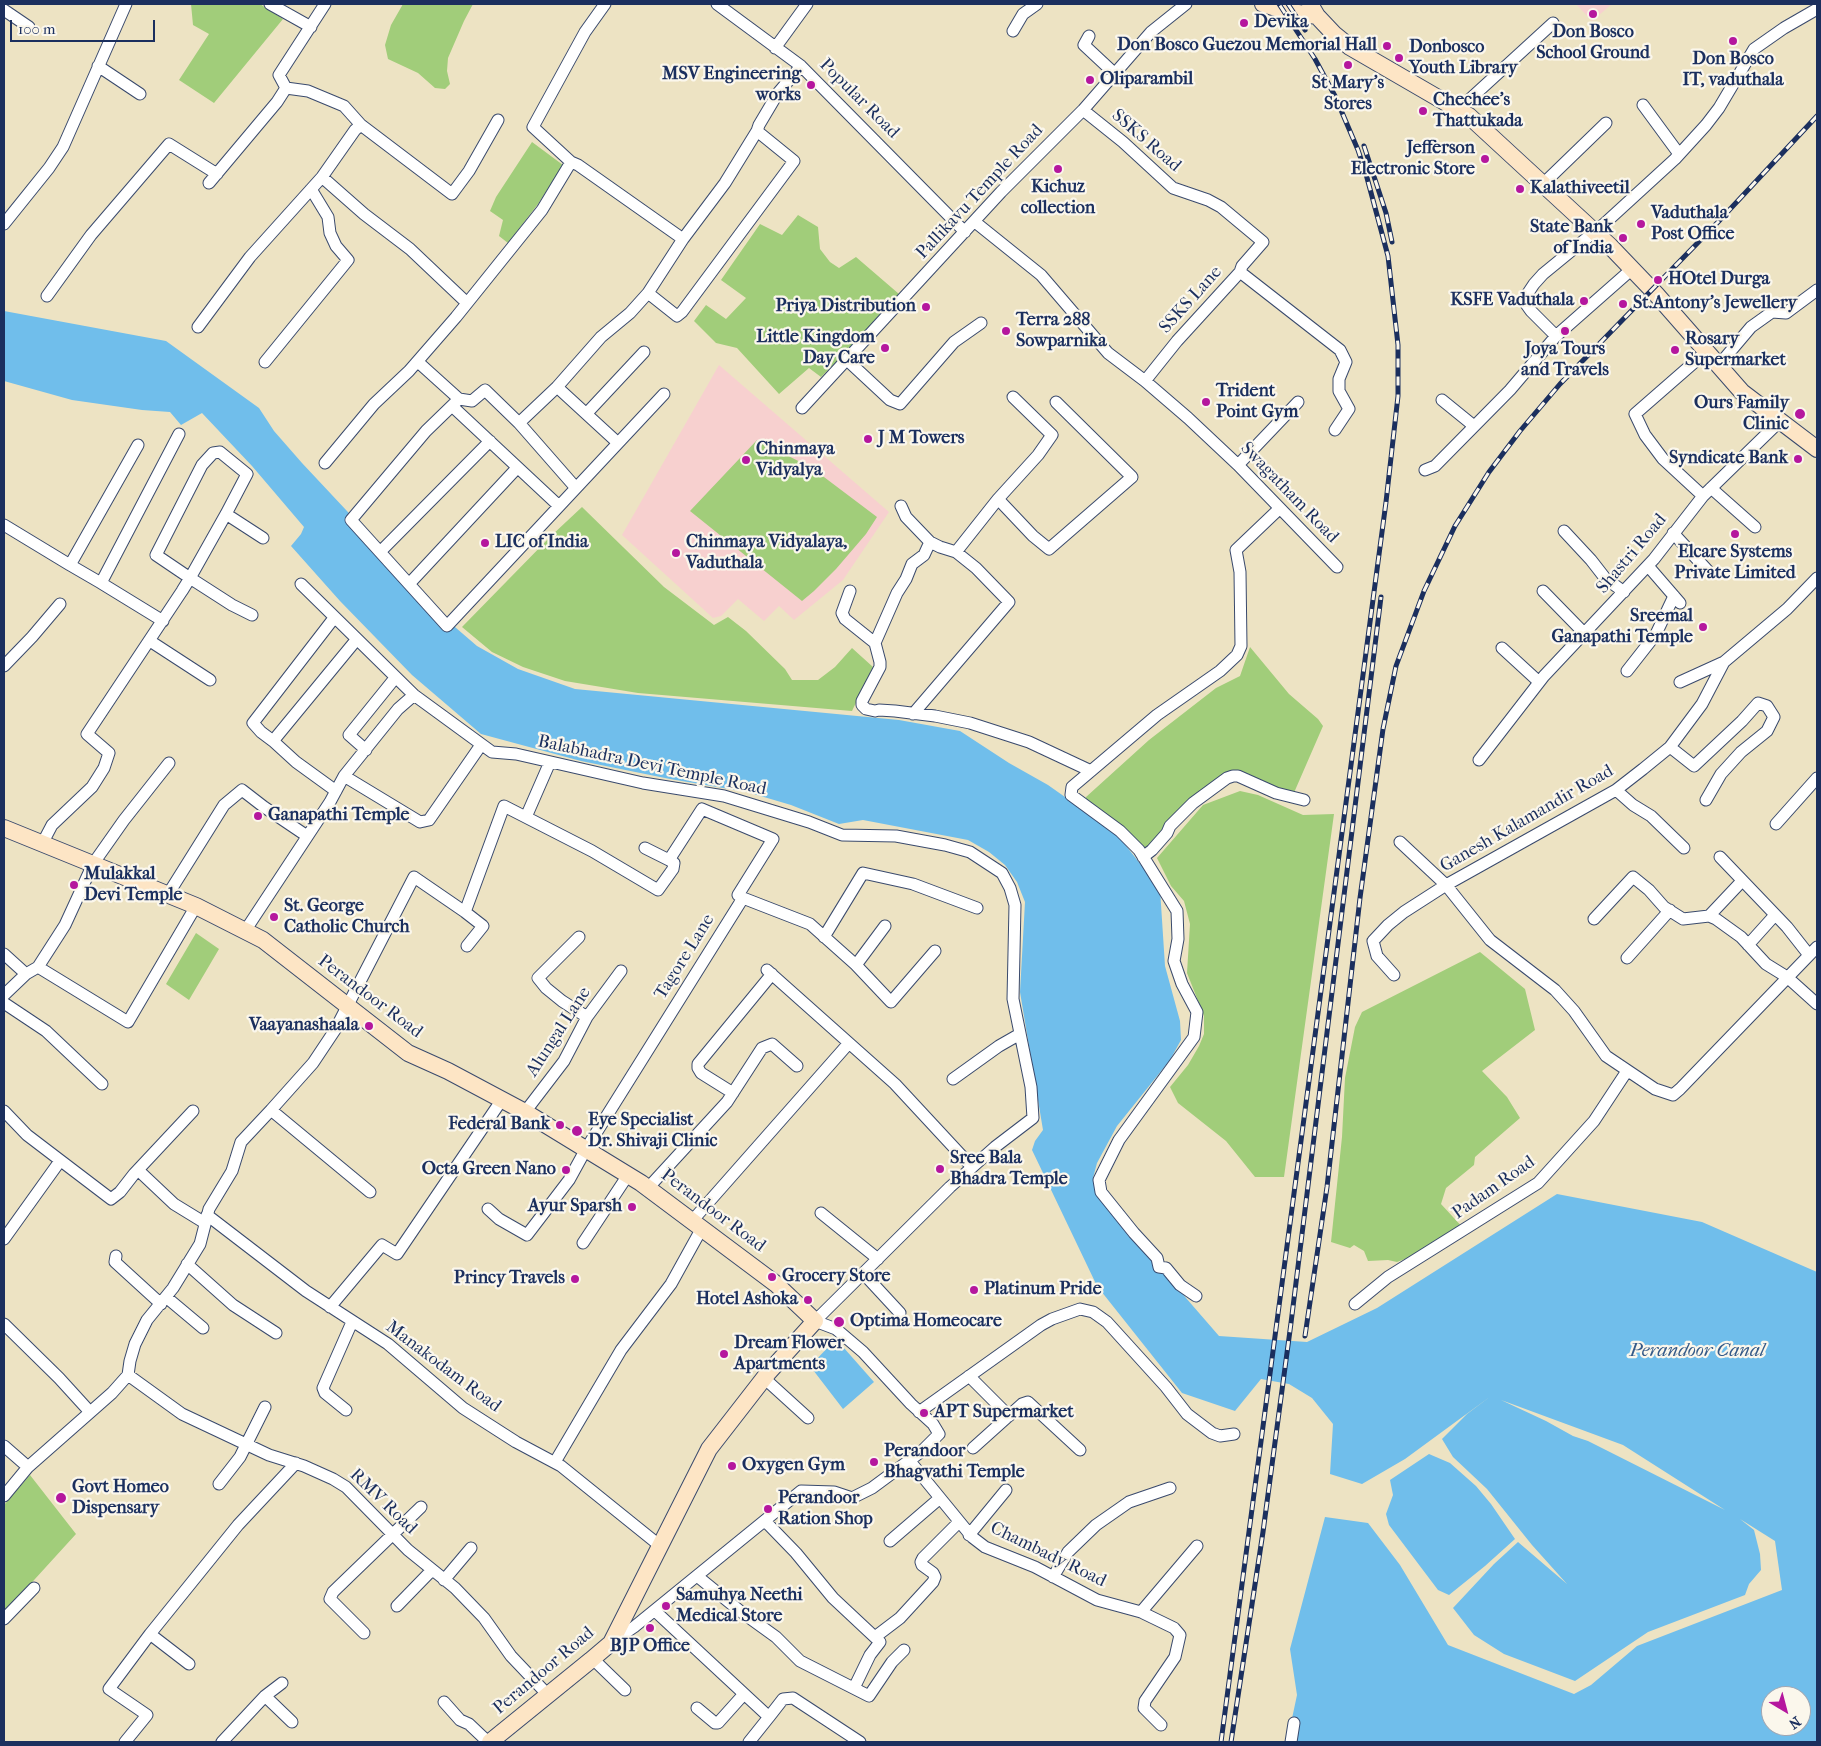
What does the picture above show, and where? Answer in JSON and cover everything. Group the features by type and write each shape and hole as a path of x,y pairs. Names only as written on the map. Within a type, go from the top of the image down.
{"main road":[{"path":"1263,4 1285,11 1314,10 1334,34 1350,47 1469,116 1595,232 1632,269 1742,392 1817,449"},
{"name":"Perandoor Road","path":"4,828 167,896 196,906 263,940 408,1053 448,1071 501,1101 525,1112 648,1188 776,1284 815,1321 764,1378 709,1449 611,1643 490,1742"}],"street":[{"path":"4,224 49,168 64,146 126,4"},
{"path":"270,4 311,27"},
{"path":"286,88 279,75 325,4"},
{"path":"605,4 585,32 533,127 572,162 683,239"},
{"name":"Popular Road","path":"717,4 801,66 965,232"},
{"path":"775,48 807,4"},
{"path":"1013,31 1023,14 1037,4"},
{"name":"Pallikavu Temple Road","path":"802,408 1001,192 1083,110 1151,32 1186,4"},
{"path":"1556,336 1526,304 1526,296 1534,284 1543,274 1595,232 1679,154 1719,108 1754,49 1817,6"},
{"path":"9,9 29,27"},
{"path":"1458,110 1553,23"},
{"path":"1089,36 1084,45 1114,73"},
{"path":"98,66 140,94"},
{"path":"519,423 557,387 601,337 630,313 648,293 683,239 725,183 778,92 801,66"},
{"path":"286,88 308,91 344,106 361,125 452,194 469,171 498,120"},
{"path":"47,296 91,235 169,144 213,178 277,102 286,88"},
{"path":"1643,106 1679,154"},
{"name":"SSKS Road","path":"1083,110 1123,142 1173,188 1208,200 1221,207 1263,242"},
{"path":"1543,184 1606,123"},
{"path":"198,327 250,257 322,177 361,125"},
{"path":"648,293 677,316 682,312 794,161 757,131"},
{"path":"325,463 374,404 418,362 467,303 542,210 572,162"},
{"path":"322,177 364,214 410,249 467,303"},
{"path":"264,362 348,260 336,246 330,234 328,217 311,189"},
{"name":"Swagatham Road","path":"975,222 1041,275 1108,353 1145,381 1188,418 1238,465 1336,567"},
{"name":"SSKS Lane","path":"1145,381 1177,341 1240,272 1242,266 1263,242"},
{"path":"1425,470 1435,466 1510,390 1556,336 1632,269"},
{"path":"1240,272 1340,350 1346,362 1339,379 1339,391 1349,409 1335,430"},
{"path":"1718,366 1751,327 1772,312 1786,312 1817,290"},
{"path":"847,360 890,400 900,404 954,342 981,323"},
{"path":"586,413 644,352"},
{"path":"1706,352 1635,414 1645,435 1663,459 1755,527"},
{"path":"418,362 490,441 559,506"},
{"path":"557,387 618,443"},
{"path":"576,488 519,423 485,390 472,401 456,402 426,431 351,520 447,626 664,394"},
{"path":"956,552 1052,436 1013,397"},
{"path":"1442,400 1474,426"},
{"path":"998,499 1033,536 1049,549 1132,477 1056,402"},
{"path":"1238,465 1298,402"},
{"name":"Shastri Road","path":"1479,760 1540,682 1648,566 1707,492 1780,421"},
{"path":"101,583 179,434"},
{"path":"380,552 490,441"},
{"path":"70,565 138,445"},
{"path":"42,844 52,825 92,787 104,768 109,753 87,734 190,578 246,474 220,452 213,453 202,465 156,555 190,578 252,615"},
{"path":"409,584 517,468"},
{"path":"901,506 906,517 930,542 940,548 956,552 976,568 1010,602 913,714"},
{"path":"1196,1296 1190,1294 1174,1279 1166,1268 1159,1267 1157,1258 1101,1192 1099,1180 1119,1140 1194,1036 1197,1012 1182,984 1174,961 1178,939 1177,911 1139,850 1120,830 1071,795 1072,787 1157,715 1220,671 1237,655 1241,646 1240,572 1236,550 1279,509"},
{"path":"226,514 263,538"},
{"path":"4,525 163,620"},
{"path":"1564,531 1605,578 1624,592"},
{"path":"1673,533 1708,571"},
{"path":"875,643 912,564 924,555 930,542"},
{"path":"1627,671 1656,634 1677,600 1648,566"},
{"name":"Ganesh Kalamandir Road","path":"1394,975 1377,956 1373,941 1388,925 1404,912 1446,885 1616,790 1670,746 1702,704 1724,662 1786,610 1817,578"},
{"name":"Balabhadra Devi Temple Road","path":"301,584 414,695 492,752 516,754 643,782 724,796 809,822 842,835 896,836 945,845 970,852 1002,872 1010,888 1015,905 1013,999 1031,1087 1033,1118 950,1187 815,1321"},
{"path":"850,591 842,613 845,619 875,643 880,662 880,667 862,704 866,709 950,719 1029,742 1091,771"},
{"path":"1543,591 1585,634"},
{"path":"4,666 60,604"},
{"path":"334,618 253,723 296,762 336,791"},
{"path":"273,741 357,639"},
{"path":"150,641 210,680"},
{"path":"1502,648 1540,682"},
{"path":"1680,682 1724,662"},
{"path":"366,750 349,735 395,678"},
{"path":"245,931 344,776 398,709 414,695"},
{"path":"1670,746 1694,766 1758,703 1767,706 1774,717 1767,732 1741,752 1721,774 1706,800"},
{"path":"344,776 420,822 429,820 481,745"},
{"path":"526,817 550,762"},
{"path":"4,995 26,974 38,967 65,924 93,864 124,820 169,763"},
{"path":"1143,857 1152,850 1167,833 1170,826 1193,803 1227,778 1238,776 1276,793 1304,800"},
{"path":"1776,824 1817,778"},
{"path":"167,896 224,806 242,790 307,836"},
{"path":"1616,790 1633,805 1652,816 1684,848"},
{"path":"465,912 504,806 592,851 658,890 673,869 674,864 645,848"},
{"name":"Tagore Lane","path":"488,1209 499,1219 527,1235 570,1180 586,1148 743,898 738,895 773,839 702,809 669,860"},
{"path":"1400,842 1446,885 1490,940 1555,990 1574,1011 1606,1056 1655,1089 1673,1095 1813,951 1775,915 1720,857"},
{"path":"824,937 863,873 913,884 977,908"},
{"path":"1594,919 1633,876 1670,910 1683,919 1709,916 1741,937 1766,964 1787,977 1817,1004"},
{"path":"4,1496 28,1467 112,1393 128,1375 130,1361 147,1320 173,1288 200,1244 209,1209 232,1171 241,1142 313,1063 334,1030 414,877 483,926 467,946"},
{"path":"1709,916 1742,881"},
{"path":"743,898 810,924 856,966 891,1002 935,951"},
{"path":"38,967 128,1022 196,906"},
{"path":"1627,958 1670,910"},
{"path":"1748,945 1775,915"},
{"path":"856,966 885,926"},
{"path":"579,937 538,978 546,988 562,1001 587,1017"},
{"path":"4,954 26,974"},
{"name":"Alungal Lane","path":"525,1112 564,1061 587,1017 621,971"},
{"path":"733,1093 700,1073 698,1064 770,972 895,1084 972,1167"},
{"path":"4,1002 46,1031 102,1084"},
{"path":"953,1080 999,1046 1020,1034"},
{"path":"554,1462 621,1350 671,1284 697,1224 849,1042"},
{"path":"648,1188 727,1102 762,1048 772,1044 797,1066"},
{"name":"Padam Road","path":"1354,1304 1388,1277 1538,1183 1594,1121 1627,1071"},
{"path":"330,1308 382,1246 396,1254 501,1101"},
{"path":"271,1110 370,1192"},
{"path":"4,1111 27,1135 111,1199 120,1192 138,1170 193,1112"},
{"path":"4,1239 60,1161"},
{"name":"Manakodam Road","path":"138,1170 174,1204 206,1219 330,1308 388,1344 463,1408 516,1442 554,1462 659,1545"},
{"path":"584,1243 628,1175"},
{"path":"821,1213 878,1259"},
{"path":"116,1256 115,1262 203,1328"},
{"path":"187,1264 233,1305 276,1333"},
{"path":"863,1273 900,1312"},
{"path":"919,1412 1052,1319 1080,1309 1100,1315 1122,1336 1187,1414 1220,1436 1234,1434"},
{"path":"611,1643 634,1627 801,1491 834,1492 852,1498 872,1488 922,1451 939,1434 933,1424 919,1412 863,1352 836,1329 815,1321"},
{"path":"346,1410 325,1393 323,1388 352,1322"},
{"path":"4,1324 59,1378 90,1412"},
{"name":"RMV Road","path":"128,1375 182,1414 269,1455 296,1463 333,1479 346,1487 408,1550 444,1580 484,1618 511,1656 548,1695"},
{"path":"969,1376 1009,1416"},
{"path":"764,1378 808,1418"},
{"path":"973,1448 1022,1404 1028,1402 1080,1450"},
{"path":"219,1484 240,1457 265,1407"},
{"path":"4,1446 28,1467"},
{"name":"Chambady Road","path":"909,1460 969,1535 985,1547 1035,1567 1097,1600 1141,1612 1174,1628 1180,1635 1175,1657 1145,1701 1144,1708 1160,1726"},
{"path":"124,1742 147,1715 109,1690 150,1634 238,1525 296,1463"},
{"path":"1053,1578 1068,1552 1096,1525 1129,1502 1170,1488"},
{"path":"969,1535 1006,1490"},
{"path":"890,1541 940,1498"},
{"path":"364,1633 330,1599 333,1592 384,1545 392,1534 421,1507"},
{"path":"765,1520 796,1553 833,1598 880,1642 870,1655 854,1688"},
{"path":"875,1637 900,1618 933,1582 933,1573 922,1565 921,1562 959,1522"},
{"path":"1141,1612 1197,1546"},
{"path":"444,1580 471,1548"},
{"path":"397,1606 432,1570"},
{"path":"697,1576 776,1637 800,1661 869,1696 892,1662 904,1650"},
{"path":"4,1619 34,1588"},
{"path":"655,1610 769,1717"},
{"path":"150,1634 189,1664"},
{"path":"593,1659 625,1690"},
{"path":"222,1742 265,1696 282,1683"},
{"path":"697,1708 715,1723 718,1723 744,1694"},
{"path":"265,1696 292,1722"},
{"path":"753,1741 783,1699 793,1698 860,1742"},
{"path":"444,1702 460,1720 469,1724 490,1742"},
{"path":"1291,1742 1294,1723"}],"shaded area":[{"name":"Don Bosco School Ground","path":"1576,4 1612,4 1592,21"},
{"name":"Chinmaya Vidyalya","path":"719,365 889,512 843,580 794,620 779,606 764,621 738,599 721,616 713,618 622,535"}],"green space":[{"path":"191,4 260,4 283,19 214,103 179,80 209,34 193,25"},
{"path":"403,4 473,4 448,58 447,71 450,84 445,89 435,88 418,73 388,59 385,45 391,25"},
{"path":"532,142 563,165 538,204 508,243 499,236 503,220 490,211 496,197"},
{"path":"798,215 818,227 820,249 830,262 839,268 856,257 899,294 821,377 809,368 779,394 737,348 716,343 694,321 706,305 726,319 746,298 721,280 760,224 782,235"},
{"path":"757,440 812,468 877,517 866,534 836,569 802,601 690,511"},
{"path":"582,507 664,587 714,625 728,617 746,631 785,669 792,680 818,680 835,667 852,648 873,667 852,711 638,693 565,681 523,667 492,652 462,627"},
{"path":"1250,647 1289,694 1318,719 1323,726 1293,795 1239,773 1213,783 1144,851 1085,801 1086,797 1149,740 1216,688 1240,676"},
{"path":"1240,791 1258,795 1303,815 1334,814 1284,1177 1255,1177 1226,1141 1178,1103 1170,1087 1188,1065 1199,1046 1204,1034 1204,1016 1187,973 1190,924 1184,901 1171,886 1157,858 1203,805"},
{"path":"196,933 219,949 189,1000 166,984"},
{"path":"1480,952 1525,989 1535,1030 1482,1071 1507,1097 1520,1118 1475,1157 1474,1165 1446,1188 1441,1204 1465,1230 1429,1250 1397,1262 1388,1260 1368,1261 1364,1251 1354,1245 1350,1248 1331,1242 1342,1137 1345,1078 1355,1027 1362,1012"},
{"path":"30,1475 76,1534 4,1613 4,1505"}],"water":[{"name":"Perandoor Canal","path":"4,311 166,341 259,408 274,431 434,609 477,646 518,669 575,689 899,720 960,731 1009,763 1048,785 1116,833 1160,889 1165,966 1180,1021 1181,1040 1170,1060 1117,1126 1097,1163 1093,1178 1101,1200 1219,1336 1307,1342 1377,1308 1557,1194 1702,1222 1817,1272 1817,1742 1287,1742 1297,1695 1290,1649 1325,1517 1368,1523 1400,1565 1448,1645 1574,1694 1591,1685 1637,1646 1782,1590 1775,1541 1740,1519 1754,1530 1760,1554 1761,1570 1749,1584 1745,1595 1648,1632 1575,1681 1504,1654 1474,1635 1453,1608 1494,1564 1518,1542 1567,1584 1532,1545 1487,1489 1453,1457 1442,1439 1467,1414 1491,1396 1405,1459 1362,1484 1330,1474 1333,1424 1312,1398 1289,1384 1261,1379 1235,1411 1182,1393 1097,1286 1032,1150 1035,1141 1043,1130 1020,992 1025,902 1017,882 1005,865 989,852 968,840 863,820 839,824 791,805 747,792 581,761 481,734 412,675 340,601 291,546 304,527 252,466 202,413 181,425 170,412 72,400 4,381","holes":["1501,1400 1623,1445 1725,1510 1588,1441 1573,1436"]},
{"path":"836,1339 874,1382 843,1409 810,1366"},
{"path":"1429,1454 1450,1463 1476,1486 1515,1539 1449,1595 1438,1590 1389,1525 1386,1514 1393,1495 1390,1480"}],"railway":[{"path":"1221,1742 1386,502 1398,396 1398,345 1388,256 1366,174 1335,96 1315,59 1279,4"},
{"path":"1288,4 1305,30"},
{"path":"1305,1336 1327,1187 1360,898 1383,729 1396,666 1424,591 1455,526 1489,472 1520,431 1560,384 1719,221 1817,116"},
{"path":"1364,146 1386,213 1392,242"},
{"path":"1231,1742 1263,1532 1291,1323 1381,597"}],"place":[{"name":"Don Bosco School Ground","path":"1593,14"},
{"name":"Devika","path":"1244,23"},
{"name":"Don Bosco IT, vaduthala","path":"1733,41"},
{"name":"Don Bosco Guezou Memorial Hall","path":"1387,46"},
{"name":"Donbosco Youth Library","path":"1399,58"},
{"name":"St Mary's Stores","path":"1348,65"},
{"name":"Oliparambil","path":"1090,80"},
{"name":"MSV Engineering works","path":"811,85"},
{"name":"Chechee's Thattukada","path":"1423,111"},
{"name":"Jefferson Electronic Store","path":"1485,159"},
{"name":"Kichuz collection","path":"1058,169"},
{"name":"Kalathiveetil","path":"1520,189"},
{"name":"Vaduthala Post Office","path":"1641,224"},
{"name":"State Bank of India","path":"1623,238"},
{"name":"HOtel Durga","path":"1658,280"},
{"name":"KSFE Vaduthala","path":"1584,301"},
{"name":"St.Antony's Jewellery","path":"1623,304"},
{"name":"Priya Distribution","path":"926,307"},
{"name":"Terra 288 Sowparnika","path":"1006,331"},
{"name":"Joya Tours and Travels","path":"1565,331"},
{"name":"Little Kingdom Day Care","path":"885,348"},
{"name":"Rosary Supermarket","path":"1675,350"},
{"name":"Trident Point Gym","path":"1206,402"},
{"name":"Ours Family Clinic","path":"1800,414"},
{"name":"J M Towers","path":"868,439"},
{"name":"Syndicate Bank","path":"1798,459"},
{"name":"Chinmaya Vidyalya","path":"746,460"},
{"name":"Elcare Systems Private Limited","path":"1735,534"},
{"name":"LIC of India","path":"485,543"},
{"name":"Chinmaya Vidyalaya, Vaduthala","path":"676,553"},
{"name":"Sreemal Ganapathi Temple","path":"1703,627"},
{"name":"Ganapathi Temple","path":"258,816"},
{"name":"Mulakkal Devi Temple","path":"74,885"},
{"name":"St. George Catholic Church","path":"274,917"},
{"name":"Vaayanashaala","path":"369,1026"},
{"name":"Federal Bank","path":"560,1125"},
{"name":"Eye Specialist Dr. Shivaji Clinic","path":"577,1131"},
{"name":"Sree Bala Bhadra Temple","path":"940,1169"},
{"name":"Octa Green Nano","path":"566,1170"},
{"name":"Ayur Sparsh","path":"632,1207"},
{"name":"Grocery Store","path":"772,1277"},
{"name":"Princy Travels","path":"575,1279"},
{"name":"Platinum Pride","path":"974,1290"},
{"name":"Hotel Ashoka","path":"808,1300"},
{"name":"Optima Homeocare","path":"839,1322"},
{"name":"Dream Flower Apartments","path":"724,1354"},
{"name":"APT Supermarket","path":"924,1413"},
{"name":"Perandoor Bhagvathi Temple","path":"874,1462"},
{"name":"Oxygen Gym","path":"732,1466"},
{"name":"Govt Homeo Dispensary","path":"61,1498"},
{"name":"Perandoor Ration Shop","path":"768,1509"},
{"name":"Samuhya Neethi Medical Store","path":"666,1606"},
{"name":"BJP Office","path":"650,1628"}]}
